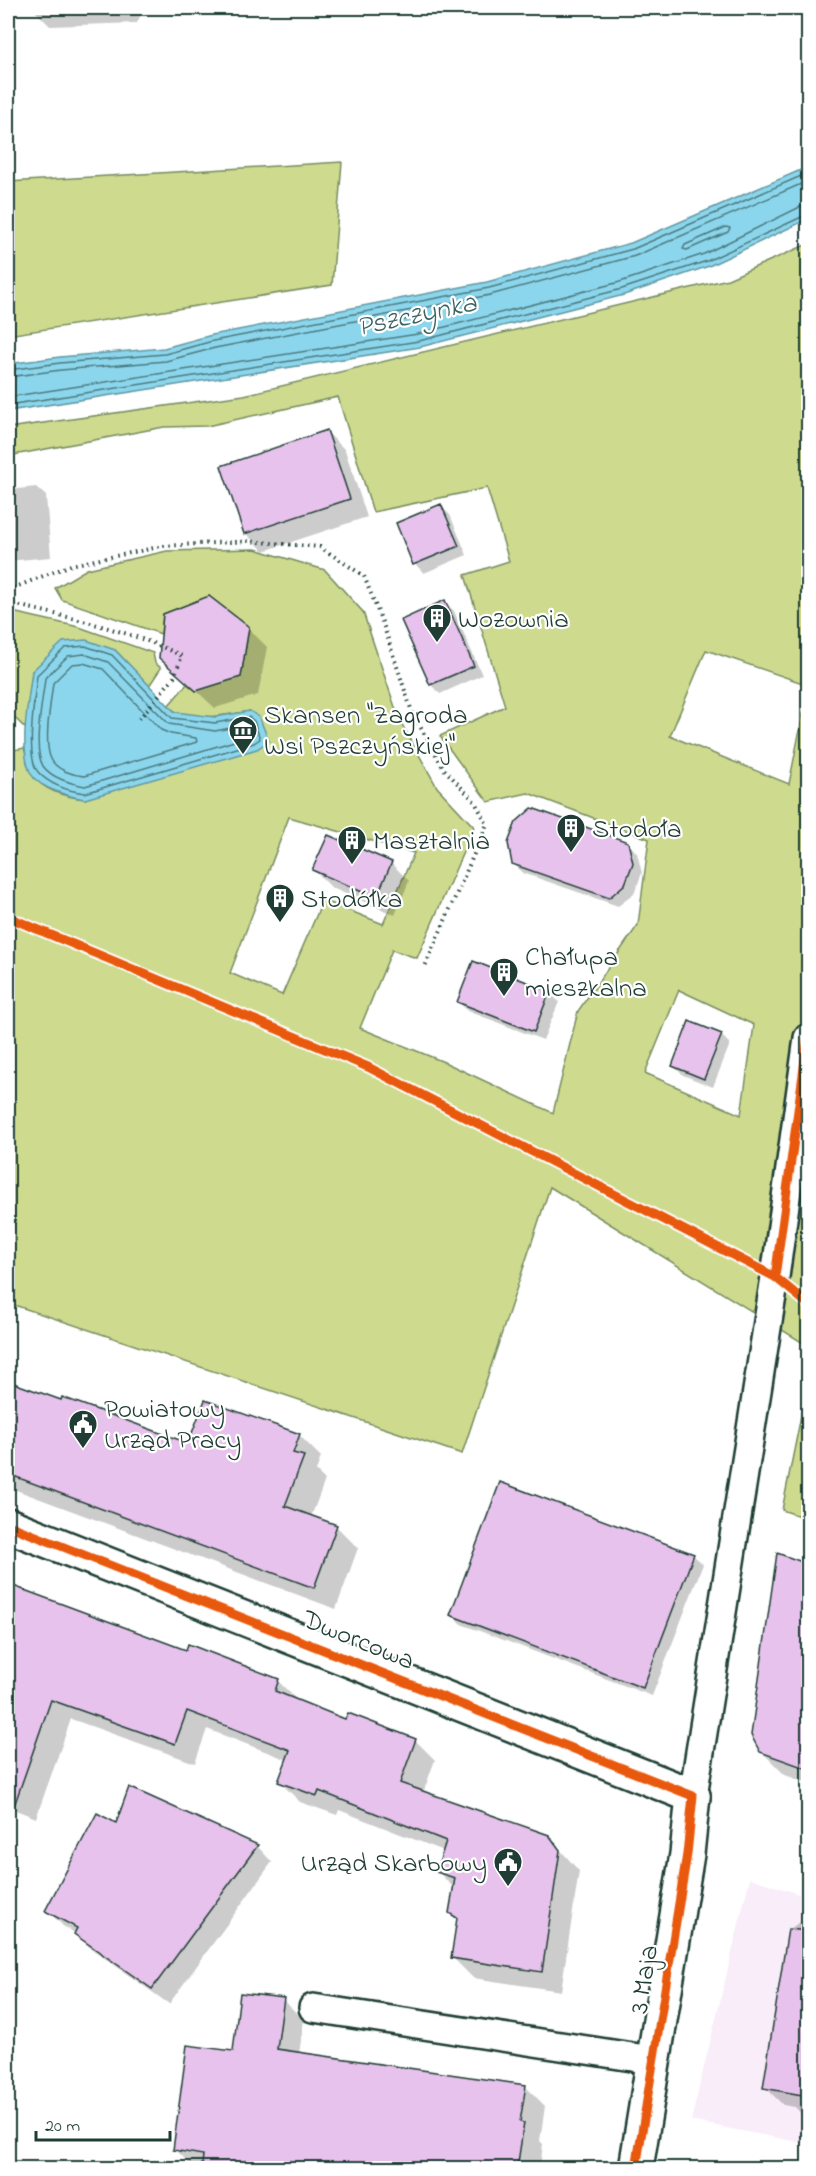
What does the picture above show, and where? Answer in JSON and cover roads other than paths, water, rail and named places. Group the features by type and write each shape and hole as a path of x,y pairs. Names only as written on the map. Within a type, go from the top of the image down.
{"street":[{"name":"Dworcowa","path":"8,1525 693,1796"},
{"name":"3 Maja","path":"636,2169 687,1854 693,1796"}],"lane":[{"path":"693,1796 774,1277 808,1038"},
{"path":"313,2008 652,2060"}],"water":[{"name":"Pszczynka","path":"808,167 808,219 709,266 624,295 420,347 8,411 8,364 164,348 212,335 487,282 631,243"},
{"path":"86,640 115,650 175,712 215,717 250,711 259,717 269,741 257,749 85,799 48,788 31,774 25,751 32,671 63,642"}],"place":[{"name":"Wozownia","path":"437,644"},
{"name":"Skansen \"Zagroda Wsi Pszczyńskiej\"","path":"243,756"},
{"name":"Stodoła","path":"571,854"},
{"name":"Masztalnia","path":"352,866"},
{"name":"Stodółka","path":"280,924"},
{"name":"Chałupa mieszkalna","path":"504,998"},
{"name":"Powiatowy Urząd Pracy","path":"83,1450"},
{"name":"Urząd Skarbowy","path":"508,1888"}]}
